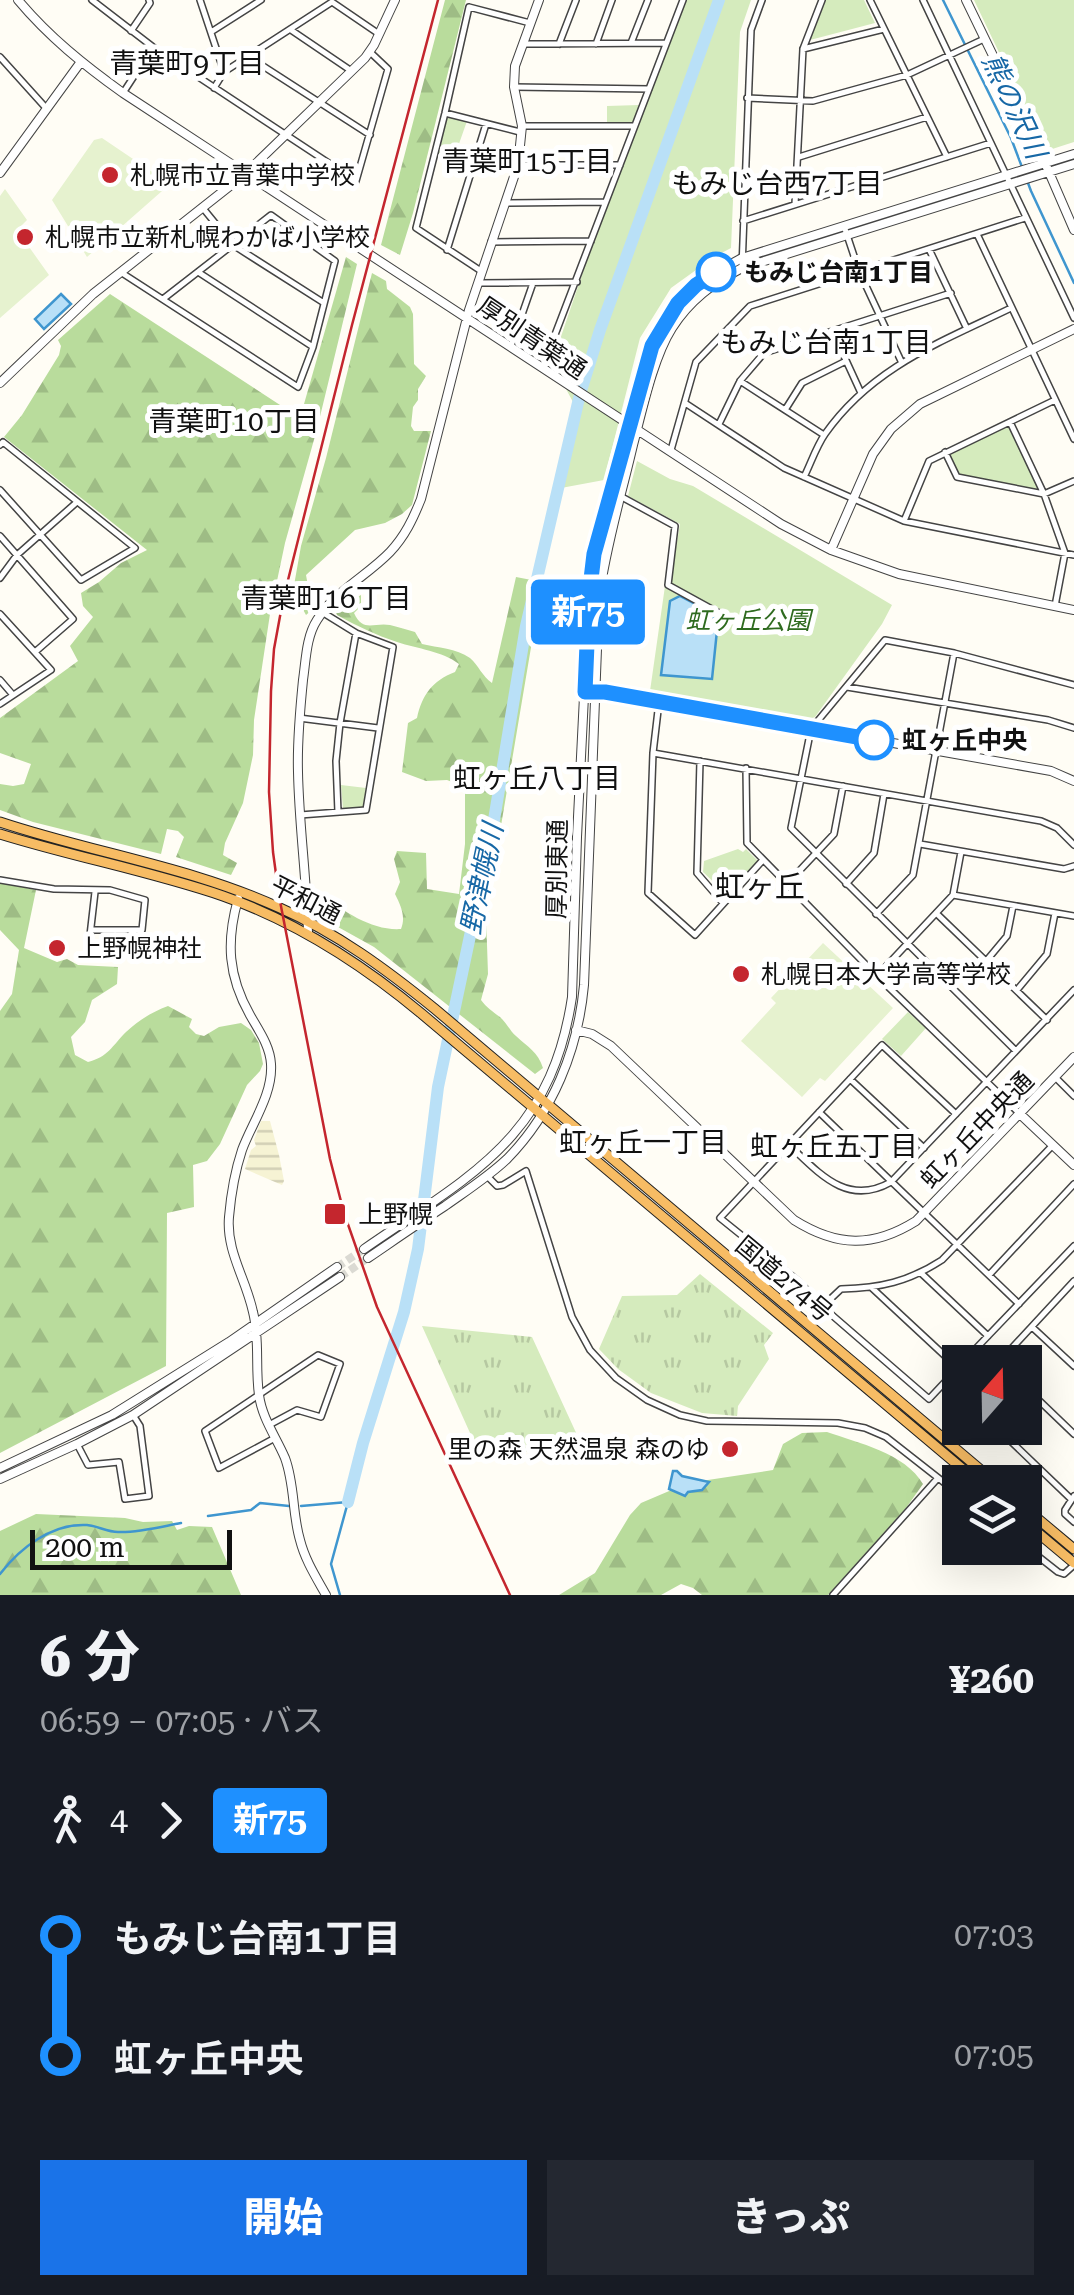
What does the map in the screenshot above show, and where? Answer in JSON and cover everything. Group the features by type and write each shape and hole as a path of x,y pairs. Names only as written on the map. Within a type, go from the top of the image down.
{"highway":[{"name":"平和通","path":"0,822 162,866 308,921 371,960 435,1010 540,1106"},
{"name":"平和通","path":"0,834 238,896 372,975 540,1106"},
{"name":"国道274号","path":"540,1106 958,1465"},
{"name":"国道274号","path":"540,1106 974,1465"},
{"path":"1042,1522 1074,1548"},
{"path":"1042,1537 1074,1564"}],"street":[{"name":"厚別青葉通","path":"18,0 80,63 780,524 831,550 899,574 1074,610"},
{"path":"92,0 152,47 356,181 388,70 370,51"},
{"path":"131,32 149,0"},
{"path":"200,0 224,72"},
{"path":"211,32 261,0"},
{"path":"0,383 92,294 245,174 370,51 395,0"},
{"path":"308,934 298,770 307,649 322,612 388,555 409,528 421,499 467,318 518,165 522,130 514,66 539,0"},
{"path":"559,44 576,0"},
{"path":"596,44 612,0"},
{"path":"631,44 648,0"},
{"path":"542,369 683,0"},
{"path":"742,263 750,30 762,0"},
{"path":"796,204 803,48 822,0"},
{"path":"870,0 947,157"},
{"path":"923,0 991,144 1013,178 1025,218 1074,318"},
{"path":"966,0 980,41 1047,167 1074,230"},
{"path":"214,88 224,72 332,2 379,34"},
{"path":"481,271 416,228 469,7 530,23"},
{"path":"803,48 884,29"},
{"path":"291,30 350,70"},
{"path":"747,98 813,101 907,74 980,41"},
{"path":"522,44 666,43"},
{"path":"124,93 152,47"},
{"path":"249,56 370,135"},
{"path":"0,57 46,108"},
{"path":"0,173 80,63"},
{"path":"514,87 649,89"},
{"path":"446,113 522,130 635,126"},
{"path":"799,157 926,116"},
{"path":"447,250 486,124"},
{"path":"743,221 991,144"},
{"name":"厚別東通","path":"581,935 568,1029 540,1106 495,1155 366,1254 406,1232 488,1176 515,1150 568,1062 578,1030 584,985 581,935 589,596 594,554 632,428 670,331 694,300 742,263 1035,171 1074,154"},
{"name":"厚別東通","path":"1047,167 1074,164"},
{"path":"518,165 620,165"},
{"path":"504,203 605,202"},
{"path":"202,207 233,245 325,304"},
{"path":"120,271 163,299 298,386 336,261 270,215 163,299"},
{"path":"670,453 696,362 750,306 1025,218"},
{"path":"846,230 859,271 901,361"},
{"path":"977,234 1074,439"},
{"path":"491,242 591,241"},
{"path":"929,249 968,329"},
{"path":"198,272 312,347"},
{"path":"510,348 533,282"},
{"path":"478,283 577,282"},
{"path":"718,424 740,381 764,353 951,293"},
{"path":"804,477 824,436 862,393 901,361 1011,308"},
{"path":"831,550 873,454 891,429 920,404 1074,330"},
{"path":"832,332 862,393"},
{"path":"785,410 802,383 846,362"},
{"path":"740,381 824,436"},
{"path":"904,520 929,460 1055,400"},
{"path":"685,403 784,468 904,520 1074,555"},
{"path":"1010,421 1066,553 1055,606"},
{"name":"厚別東通","path":"589,692 604,561 632,428"},
{"path":"0,445 3,442 136,548 82,580 0,490"},
{"path":"945,452 957,478 1044,494 1074,481"},
{"path":"620,496 675,526 668,585 719,613"},
{"path":"0,578 17,554 77,502"},
{"path":"0,536 73,619 35,652"},
{"path":"300,815 366,810 393,648 356,633 322,612"},
{"path":"0,614 51,670 0,704"},
{"path":"338,812 336,761 356,633"},
{"path":"1016,1051 791,828 811,729 885,640 1074,684"},
{"path":"876,914 913,875 954,653"},
{"path":"0,680 12,694"},
{"path":"846,687 1048,720 1074,728"},
{"path":"589,692 1073,778"},
{"path":"659,702 648,893 695,935 762,861"},
{"path":"299,718 378,728"},
{"path":"654,753 1041,822 1057,828 1074,845"},
{"path":"700,761 697,874 724,904"},
{"path":"746,768 746,843 877,976 1074,1165"},
{"path":"786,884 834,834 843,786"},
{"path":"846,884 874,853 884,793"},
{"path":"919,844 1064,869 1074,866"},
{"path":"877,976 953,895 961,852"},
{"path":"0,880 54,889 110,890 144,900 142,930 92,930"},
{"path":"89,944 95,891"},
{"path":"953,895 1074,916"},
{"path":"238,896 229,943 231,972 265,1042 271,1067 266,1092 238,1165 229,1218 231,1247 256,1328 259,1394 291,1478 302,1550 326,1595"},
{"path":"987,960 1007,936 1013,905"},
{"path":"1016,990 1047,954 1056,913"},
{"path":"936,914 1047,1020"},
{"path":"789,1145 828,1182 855,1190 882,1188 1073,994"},
{"name":"虹ヶ丘中央通","path":"568,1029 592,1034 611,1046 794,1220 810,1231 845,1241 897,1233 924,1214 1074,1057"},
{"path":"942,1385 929,1399 786,1271 720,1218 882,1045 956,1114"},
{"path":"1055,1078 1074,1096"},
{"path":"850,1079 924,1148"},
{"path":"819,1112 1019,1304"},
{"path":"823,1306 841,1289 872,1288 921,1273 942,1260 1053,1145"},
{"path":"488,1176 497,1186 526,1171 572,1317 590,1350 616,1378 647,1400 707,1421 838,1423 865,1428 886,1436 942,1481"},
{"path":"989,1275 1074,1184"},
{"path":"979,1345 1074,1246"},
{"path":"0,1478 133,1415 338,1272"},
{"path":"921,1273 988,1336"},
{"path":"1015,1345 1074,1281"},
{"path":"872,1288 942,1349"},
{"path":"1065,1290 1074,1299"},
{"path":"1032,1326 1074,1366"},
{"path":"0,1468 112,1416 256,1328"},
{"path":"269,1425 297,1410 322,1418 340,1364 318,1355 205,1431 219,1468 275,1438"},
{"path":"1042,1403 1071,1431 1074,1422"},
{"path":"77,1444 88,1464 119,1462 125,1499 150,1496 140,1426 133,1415"},
{"path":"1015,1445 1073,1498 1065,1514 1074,1522"},
{"path":"832,1595 938,1478"},
{"path":"1042,1559 1064,1574 1074,1564"}],"shaded area":[{"path":"261,1121 270,1121 282,1185 245,1169 256,1146 254,1140"}],"green space":[{"path":"445,0 466,0 400,255 381,245"},
{"path":"686,0 751,0 740,32 731,248 671,288 640,338 604,480 561,488 580,415 552,363"},
{"path":"826,0 864,0 875,23 810,40"},
{"path":"974,0 1074,0 1074,142 1046,151"},
{"path":"639,105 633,122 607,122 607,106"},
{"path":"447,117 467,121 454,158 439,153"},
{"path":"102,138 170,184 87,257 52,200 94,140"},
{"path":"5,189 27,220 17,230 49,275 0,318 0,196"},
{"path":"346,257 357,264 270,614 254,720 253,755 243,803 223,855 237,863 231,875 176,857 184,837 178,831 167,829 161,854 0,810 0,784 24,784 31,764 0,753 0,718 78,661 70,646 93,617 83,606 81,593 121,563 147,550 4,437 59,355 58,340 110,294 300,418"},
{"path":"372,273 386,281 387,289 413,314 414,364 426,376 418,389 411,426 414,431 431,431 412,505 385,523 355,530 306,575 308,586 323,600 306,615 293,591 301,546"},
{"path":"1010,421 1044,494 957,477 945,452"},
{"name":"虹ヶ丘公園","path":"637,461 693,486 892,605 815,717 650,691 667,572 672,572 680,524 628,496"},
{"path":"516,577 542,582 486,915 488,974 481,1000 535,1054 543,1068 535,1074 374,947 329,922 315,907 318,895 323,895 370,924 401,929 403,916 395,894 400,882 394,859 397,851 426,853 427,889 459,894 465,844 465,787 447,780 426,781 402,772 408,723 417,718 429,690 455,672 459,664 374,633 337,615 335,610 361,595 361,606 354,613 361,623 415,632 422,644 465,655 492,683"},
{"path":"341,785 366,788 363,807 343,809"},
{"path":"746,849 758,861 729,892 724,892 703,872 704,861"},
{"path":"0,883 36,890 24,948 57,962 67,959 78,965 118,967 117,984 92,1000 85,1022 71,1037 75,1055 88,1062 100,1057 136,1024 168,1006 192,1019 189,1027 204,1036 219,1027 241,1023 259,1043 263,1064 247,1085 220,1144 207,1161 193,1165 194,1207 167,1213 166,1366 0,1453 0,1011 12,994 19,950 0,930"},
{"path":"823,943 893,1008 825,1081 820,1078 802,1097 741,1041 776,1003 771,998"},
{"path":"908,1012 926,1028 901,1056 882,1039"},
{"path":"700,1274 773,1333 764,1345 769,1359 738,1406 737,1416 702,1413 651,1393 599,1349 622,1296 677,1295"},
{"path":"422,1326 532,1337 584,1450 479,1453"},
{"path":"827,1432 893,1457 923,1484 828,1595 702,1595 681,1584 661,1595 559,1595 595,1573 641,1503 688,1483 773,1470 783,1444 802,1433"},
{"path":"36,1514 172,1521 177,1530 212,1527 241,1595 0,1595 0,1531"}],"water":[{"path":"61,294 71,304 44,329 35,319"},
{"path":"680,596 714,614 718,621 712,679 661,675 670,601"},
{"path":"673,1471 709,1482 702,1490 685,1496 669,1489"}],"waterway":[{"name":"野津幌川","path":"348,1502 404,1312 418,1249 438,1087 492,832 526,626 580,394 719,0"},
{"name":"熊の沢川","path":"943,0 1011,138 1074,283"},
{"name":"野津幌川","path":"301,1506 348,1502 331,1564 340,1595"},
{"path":"208,1516 251,1510 260,1503 289,1506"},
{"path":"0,1574 27,1547 61,1528 87,1525 126,1532 181,1523"}],"tunnel":[{"path":"337,1267 364,1249"},
{"path":"340,1277 368,1258"}],"railway":[{"path":"438,0 283,600 274,649 269,792 279,896 344,1213 377,1307 510,1595"}],"bus line":[{"name":"新75","path":"716,272 678,303 652,346 594,554 585,692 605,692 874,740"}],"place":[{"name":"札幌市立青葉中学校","path":"110,175"},
{"name":"札幌市立新札幌わかば小学校","path":"25,237"},
{"name":"もみじ台南1丁目","path":"716,272"},
{"name":"虹ヶ丘中央","path":"874,740"},
{"name":"上野幌神社","path":"57,948"},
{"name":"札幌日本大学高等学校","path":"741,974"},
{"name":"上野幌","path":"335,1214"},
{"name":"里の森 天然温泉 森のゆ","path":"730,1449"}],"district":[{"name":"青葉町9丁目","path":"187,63"},
{"name":"青葉町15丁目","path":"527,161"},
{"name":"もみじ台西7丁目","path":"777,183"},
{"name":"もみじ台南1丁目","path":"826,342"},
{"name":"青葉町10丁目","path":"234,421"},
{"name":"青葉町16丁目","path":"326,598"},
{"name":"虹ヶ丘八丁目","path":"537,778"},
{"name":"虹ヶ丘","path":"760,886"},
{"name":"虹ヶ丘一丁目","path":"643,1142"},
{"name":"虹ヶ丘五丁目","path":"834,1146"}]}
